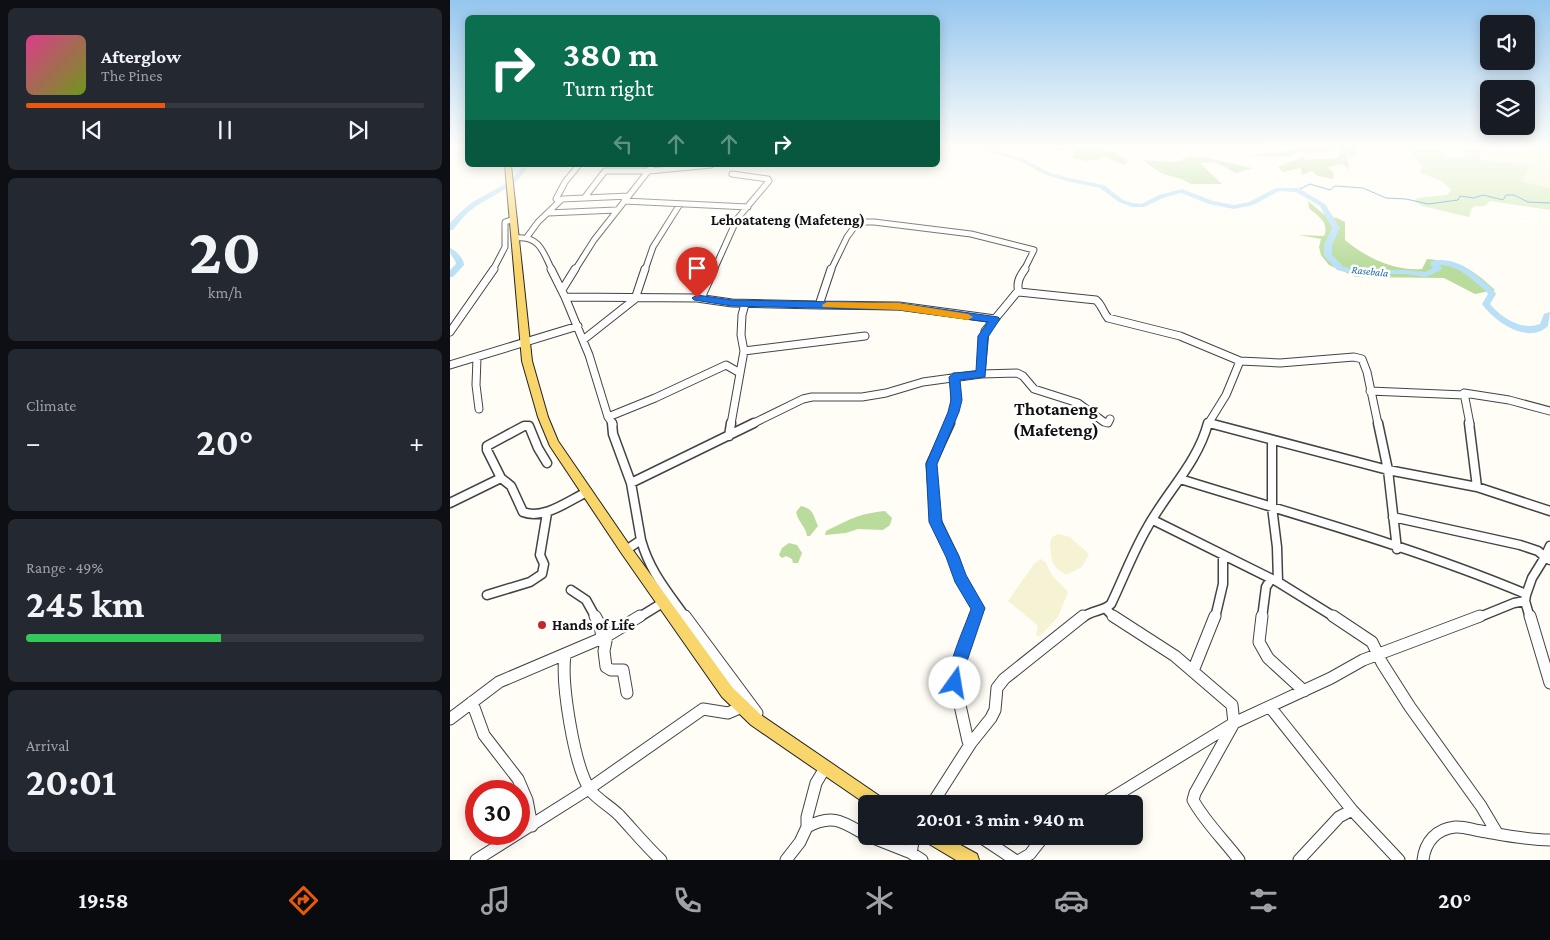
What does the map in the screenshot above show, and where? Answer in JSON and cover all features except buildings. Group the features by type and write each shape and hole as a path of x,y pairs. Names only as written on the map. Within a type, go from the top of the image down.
{"main road":[{"path":"510,187 514,219 522,238 527,361 542,417 554,442 626,550 727,692 756,720 866,795"},
{"path":"945,845 971,860"}],"street":[{"path":"558,201 556,199 561,187"},
{"path":"585,197 593,187"},
{"path":"563,294 580,260 616,210 636,187"},
{"path":"701,298 737,219 764,187"},
{"path":"629,196 585,197 558,201 522,238 540,244 578,326 608,416 613,424 614,434 631,483 641,540 647,561 701,640 758,714 756,720"},
{"path":"624,202 748,207"},
{"path":"583,340 635,299 653,247 680,204"},
{"path":"548,213 616,210"},
{"path":"450,332 497,264 505,247 505,222 514,219"},
{"path":"819,305 832,268 845,240 855,224 865,221 971,234 1034,250 1018,281 1018,291 983,336 981,374"},
{"path":"1018,291 1096,300 1102,304 1104,313 1108,318 1180,336 1240,360 1280,363 1359,358 1364,363 1388,470 1397,549"},
{"path":"563,294 635,299 701,298 745,304 899,306 995,319"},
{"path":"729,436 744,351 741,335 742,315 745,304"},
{"path":"450,365 578,326"},
{"path":"744,351 827,339 865,336"},
{"path":"477,358 476,385 479,410"},
{"path":"938,795 971,743 991,718 995,710 997,688 1004,679 1090,611 1106,609 1118,594 1147,527 1180,478 1226,395 1240,360"},
{"path":"608,416 655,398 726,365 740,373"},
{"path":"631,483 803,399 886,394 923,382 954,377 981,374 1020,374 1034,389 1056,398 1078,403 1104,422 1108,422 1110,419"},
{"path":"954,377 956,400 954,412 934,455 931,472 936,522 953,556 960,578 978,608 957,670 955,683 968,741 971,743"},
{"path":"1370,391 1464,395 1466,392 1550,411"},
{"path":"1464,395 1472,436 1477,487"},
{"path":"1209,423 1388,470 1477,487 1550,512"},
{"path":"547,463 538,448 531,427 524,426 487,446 487,450 501,478 511,486 523,512 531,515 547,512 587,492"},
{"path":"1272,440 1272,507 1277,547 1274,580 1266,586 1260,642 1268,658 1304,691"},
{"path":"450,503 501,478"},
{"path":"1180,478 1490,579 1526,597 1550,683"},
{"path":"487,595 530,582 542,574 544,564 540,555 547,512"},
{"path":"1393,517 1520,545 1538,551 1547,558"},
{"path":"1152,520 1274,580 1367,637 1410,707 1481,806 1497,833"},
{"path":"626,550 641,540"},
{"path":"1116,795 1234,723 1332,678 1363,660 1526,597 1547,558 1550,546"},
{"path":"1193,671 1216,616 1224,570 1223,555"},
{"path":"571,590 586,600 600,625 605,637 606,667 611,670 623,670 627,693"},
{"path":"450,718 499,682 605,637 664,602"},
{"path":"1106,609 1111,615 1175,656 1232,705 1234,723 1195,793 1193,800 1201,815 1221,836 1239,860"},
{"path":"565,655 562,661 577,754 590,788 620,816 661,860"},
{"path":"472,702 484,735 518,779 527,800 532,826"},
{"path":"476,860 590,788 658,738 703,709 728,714 736,712 742,707"},
{"path":"1270,707 1352,810 1399,860"},
{"path":"786,860 800,842 807,827 807,817 816,783 825,768"},
{"path":"1299,860 1339,817 1352,810"},
{"path":"807,827 817,820 833,818 844,821 858,830"},
{"path":"1423,860 1426,844 1432,836 1443,830 1456,827 1534,840 1550,840"},
{"path":"890,845 911,853 922,860"},
{"path":"911,853 912,845"},
{"path":"992,845 1015,860"},
{"path":"1020,860 1030,854 1037,845"}],"shaded area":[{"path":"1058,534 1070,537 1089,554 1082,567 1066,575 1056,568 1052,561 1050,544 1052,537"},
{"path":"1041,559 1046,563 1051,574 1068,592 1058,617 1040,636 1036,635 1038,626 1008,601 1034,564"}],"green space":[{"path":"1448,187 1546,187 1550,188 1550,210 1490,201 1485,206 1474,206 1469,217 1422,206 1415,201 1417,198 1447,195 1451,190"},
{"path":"1308,201 1327,217 1337,218 1345,222 1345,240 1371,258 1401,268 1411,269 1422,269 1427,259 1457,264 1479,276 1495,290 1475,294 1444,278 1356,277 1329,265 1321,255 1319,247 1321,239 1299,235 1324,236 1324,224 1309,208"},
{"path":"801,506 811,511 818,526 810,536 807,536 797,516 796,512"},
{"path":"885,511 892,518 890,525 883,530 858,529 846,533 825,535 826,531 854,518"},
{"path":"789,543 797,545 802,553 798,563 793,563 792,559 786,556 782,558 779,555 782,548"}],"waterway":[{"path":"450,228 472,206 506,187"},
{"name":"Rasebala","path":"1103,187 1121,201 1142,206 1161,196 1182,191 1211,203 1234,207 1251,204 1278,189 1298,190 1323,205 1336,228 1328,245 1328,256 1340,268 1355,272 1406,272 1426,275 1438,268 1435,263 1448,263 1466,271 1489,289 1492,294 1486,304 1504,321 1520,328 1536,329 1544,326 1547,316 1550,315"},
{"path":"1298,190 1304,187"},
{"path":"1320,187 1330,190 1334,187"},
{"path":"1351,187 1363,188 1386,198 1406,199 1428,204 1458,200 1460,196 1474,198 1483,195 1503,200 1506,195 1514,195 1528,202 1550,203"},
{"path":"450,250 460,262 460,265 450,275"}],"slow traffic":[{"path":"827,305 899,306 968,317"}],"place":[{"name":"Hands of Life","path":"542,625"}],"district":[{"name":"Lehoatateng (Mafeteng)","path":"788,220"},
{"name":"Thotaneng (Mafeteng)","path":"1056,419"}],"route":[{"path":"697,298 745,304 899,306 995,319 983,336 981,374 954,377 956,400 954,412 934,455 931,472 936,522 953,556 960,578 978,605 977,615 957,670 955,683"}]}
